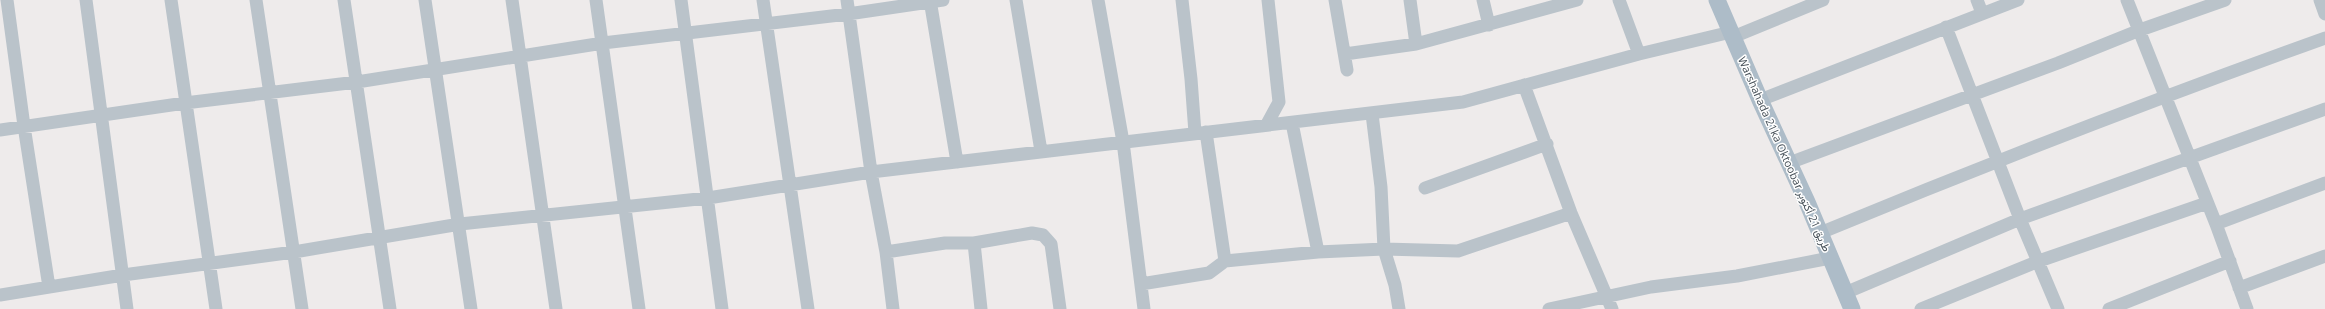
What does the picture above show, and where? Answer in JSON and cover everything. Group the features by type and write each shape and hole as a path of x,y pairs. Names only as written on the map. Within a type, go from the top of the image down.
{"main road":[{"name":"Warshahada 21ka Oktoobar طريق 21 أكتوبر","path":"1717,0 1852,309"}],"street":[{"path":"7,0 24,126 49,287"},
{"path":"86,0 122,275 128,309"},
{"path":"172,0 185,103 216,309"},
{"path":"256,0 271,92 302,309"},
{"path":"344,0 381,237 390,309"},
{"path":"425,0 460,224 471,309"},
{"path":"512,0 556,309"},
{"path":"596,0 639,309"},
{"path":"681,0 722,309"},
{"path":"763,0 808,309"},
{"path":"847,0 871,172 886,252 893,309"},
{"path":"0,130 185,103 357,82 435,68 603,43 848,14 943,0"},
{"path":"1016,0 1041,151"},
{"path":"1098,0 1123,142 1144,309"},
{"path":"1182,0 1200,132 1225,261"},
{"path":"1267,124 1280,102 1268,0"},
{"path":"1335,0 1347,70"},
{"path":"1410,0 1416,44"},
{"path":"1483,0 1489,25"},
{"path":"1345,54 1416,44 1489,25 1558,3 1577,0"},
{"path":"1619,0 1639,54"},
{"path":"0,295 122,275 294,252 460,224 708,198 871,172 1267,124 1292,123 1328,117 1372,114 1463,102 1639,54 1732,34 1823,0"},
{"path":"1977,0 1982,12"},
{"path":"1760,100 1982,12 2018,0"},
{"path":"2127,0 2166,95 2247,309"},
{"path":"1789,163 1972,93 2058,63 2140,30 2225,0"},
{"path":"2320,0 2325,14"},
{"path":"930,1 957,162"},
{"path":"1946,27 2020,219 2058,309"},
{"path":"1820,233 1998,160 2166,95 2325,38"},
{"path":"1524,86 1547,144 1571,213 1608,296 1612,309"},
{"path":"1845,293 2020,219 2325,109"},
{"path":"1372,114 1381,187 1384,249 1395,285 1399,309"},
{"path":"1292,123 1318,252"},
{"path":"1425,188 1547,144"},
{"path":"2216,224 2325,183"},
{"path":"1921,309 2039,261 2207,202"},
{"path":"1141,284 1209,273 1225,261 1318,252 1384,249 1458,251 1571,213"},
{"path":"886,252 945,243 974,243 1032,233 1043,235 1052,244 1060,309"},
{"path":"974,243 980,309"},
{"path":"2239,288 2325,256"},
{"path":"1549,309 1652,287 1737,276 1830,258"},
{"path":"2109,309 2230,261"}]}
